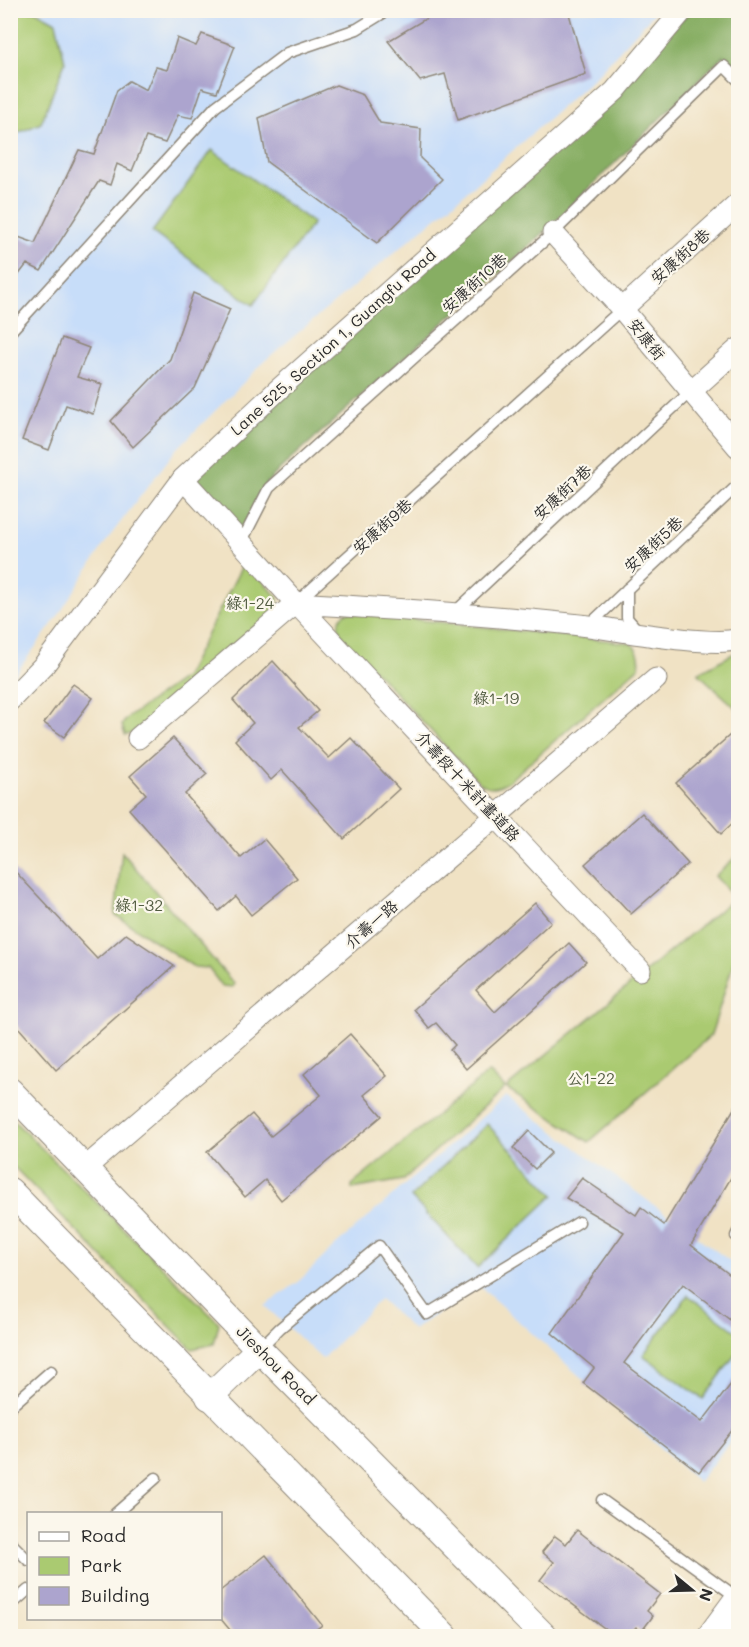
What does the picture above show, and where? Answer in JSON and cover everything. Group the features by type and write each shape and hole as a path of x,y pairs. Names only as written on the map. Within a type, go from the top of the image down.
{"main road":[{"path":"713,1636 738,1600"}],"street":[{"name":"Lane 525, Section 1, Guangfu Road","path":"10,700 44,665 183,479 279,388 615,91 683,10"},
{"name":"安康街8巷","path":"622,309 738,204"},
{"name":"安康街","path":"553,233 622,309 738,447"},
{"path":"690,392 738,349"},
{"path":"183,479 241,543"},
{"name":"介壽段十米計畫道路","path":"241,543 640,970"},
{"path":"296,603 454,613 731,642 738,639"},
{"name":"安康街9巷","path":"138,738 296,603"},
{"name":"介壽一路","path":"85,1168 656,679"},
{"name":"Jieshou Road","path":"10,1091 259,1349 544,1636"},
{"path":"10,1191 209,1397 294,1478 445,1636"},
{"path":"209,1397 259,1349"}],"lane":[{"path":"10,332 215,107 287,53 357,29 388,10"},
{"name":"安康街10巷","path":"241,543 268,488 553,233 724,66 738,80"},
{"name":"安康街9巷","path":"296,603 622,309"},
{"name":"安康街7巷","path":"454,613 690,392"},
{"name":"安康街5巷","path":"587,626 738,484"},
{"path":"627,589 627,618 639,633"},
{"path":"259,1349 280,1328 379,1246 427,1314 579,1222"},
{"path":"10,1407 51,1371"},
{"path":"117,1512 156,1478"},
{"path":"602,1500 738,1600"},
{"path":"10,1542 27,1559"},
{"path":"10,1606 27,1591"}],"shaded area":[{"path":"11,11 656,11 596,76 461,197 269,357 175,451 107,540 58,616 11,680"},
{"path":"506,1096 738,1267 738,1432 698,1482 478,1285 413,1330 380,1299 322,1359 265,1306 298,1282 335,1246"}],"green space":[{"path":"11,10 36,11 56,22 65,62 41,123 11,136"},
{"path":"691,11 738,11 738,71 723,56 548,229 280,469 265,485 242,531 192,481"},
{"path":"212,150 313,223 253,305 152,232"},
{"name":"綠1-24","path":"245,560 278,598 277,611 131,734 125,735 122,725 126,719 185,677"},
{"name":"綠1-19","path":"348,612 630,643 639,654 639,667 510,780 491,787 479,782 344,638 338,624 341,617"},
{"path":"738,651 738,710 698,673"},
{"name":"綠1-32","path":"122,852 234,984 233,987 222,986 208,968 194,967 115,915"},
{"path":"738,855 738,892 734,897 715,876"},
{"name":"公1-22","path":"734,898 738,904 738,948 711,1035 589,1142 506,1088"},
{"path":"489,1072 505,1088 403,1180 352,1189 352,1185"},
{"path":"10,1117 219,1323 214,1344 192,1349 11,1164"},
{"path":"487,1124 554,1195 477,1268 411,1197"},
{"path":"688,1295 738,1333 738,1351 703,1399 643,1355"}],"building":[{"path":"424,10 568,10 586,74 458,120 445,74 420,81 388,41 427,18"},
{"path":"202,34 235,46 217,92 202,88 192,118 178,115 165,143 146,137 132,171 117,164 110,185 99,181 41,271 27,264 10,286 10,234 35,243 79,150 94,154 117,90 129,81 146,90 156,67 167,70 177,38 196,46"},
{"path":"336,85 363,95 380,123 421,129 420,158 442,179 377,243 267,162 259,118"},
{"path":"193,293 230,309 195,388 133,447 111,421 170,359"},
{"path":"62,338 89,348 77,377 102,384 93,414 66,405 49,450 22,440"},
{"path":"273,661 318,711 299,727 329,758 351,738 399,789 344,839 282,770 271,780 235,740 253,723 233,700"},
{"path":"73,684 93,698 64,737 44,723"},
{"path":"738,728 738,818 721,834 676,783"},
{"path":"173,738 207,774 185,794 241,858 264,839 297,878 251,915 236,896 219,911 129,809 146,794 130,776"},
{"path":"642,813 688,864 631,914 585,864"},
{"path":"10,866 97,959 126,934 174,966 56,1070 10,1018"},
{"path":"535,903 551,922 476,990 495,1012 569,943 586,962 466,1069 450,1050 455,1045 436,1023 429,1028 414,1009"},
{"path":"350,1034 387,1076 364,1095 382,1116 281,1200 265,1180 245,1197 207,1152 252,1114 271,1136 321,1095 304,1074"},
{"path":"738,1102 738,1166 691,1245 738,1281 738,1326 683,1284 624,1363 702,1422 738,1375 738,1423 699,1472 583,1383 594,1368 552,1333 624,1232 566,1198 582,1178 636,1215 641,1207 664,1225"},
{"path":"529,1131 551,1153 535,1169 513,1148"},
{"path":"577,1530 660,1594 647,1611 653,1616 641,1632 636,1627 628,1636 615,1636 540,1580 554,1562 542,1552 555,1536 566,1544"},
{"path":"266,1555 322,1625 307,1636 235,1636 222,1620 222,1589"}]}
